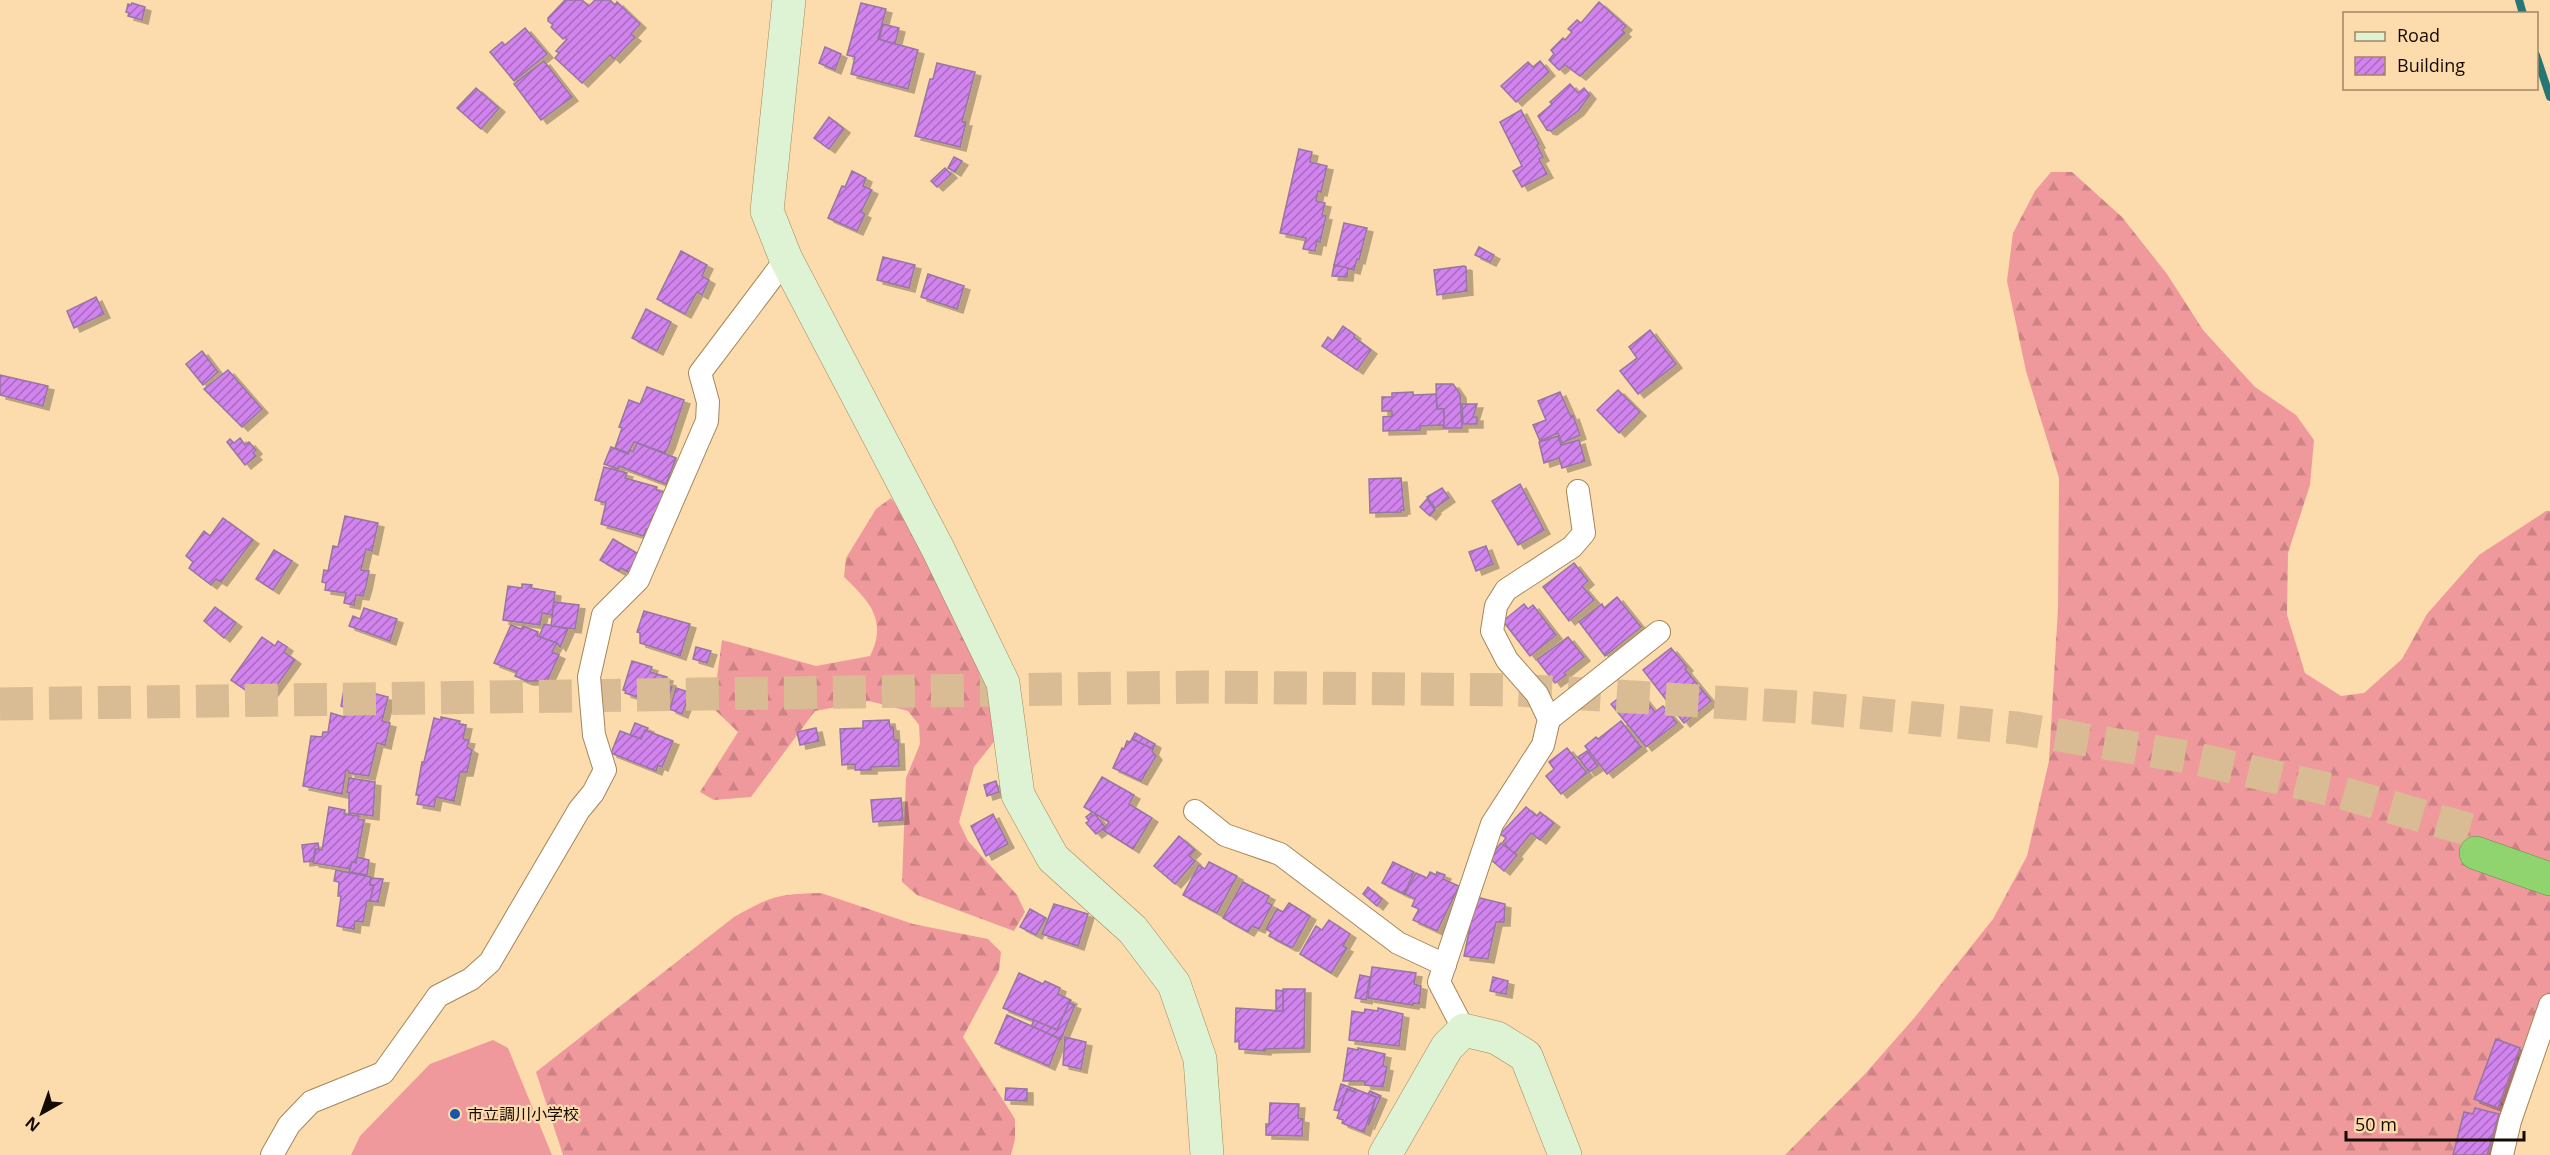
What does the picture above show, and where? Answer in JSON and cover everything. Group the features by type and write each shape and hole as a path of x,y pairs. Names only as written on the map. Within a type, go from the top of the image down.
{"highway":[{"path":"2550,860 2479,843 2550,879"}],"street":[{"path":"789,0 767,211 786,259 938,549 1003,684 1018,795 1053,858 1133,930 1174,984 1200,1059 1207,1155"},
{"path":"273,1155 289,1125 311,1102 383,1073 438,996 471,979 490,962 579,810 593,793 605,770 594,735 589,677 603,615 638,580 707,421 708,402 700,373 786,259"},
{"path":"1565,1155 1526,1056 1497,1038 1464,1030 1439,982 1492,825 1543,745 1549,719 1537,694 1507,660 1492,631 1496,606 1506,590 1572,547 1584,533 1578,491"},
{"path":"1549,719 1659,632"},
{"path":"1195,811 1225,835 1280,854 1398,943 1445,965"},
{"path":"2502,1155 2510,1121 2550,1005"},
{"path":"1385,1155 1447,1047 1464,1030"}],"green space":[{"path":"2051,172 2072,172 2122,217 2167,274 2203,330 2255,387 2296,415 2314,440 2310,485 2288,553 2287,615 2305,673 2341,696 2364,693 2402,659 2427,614 2479,555 2546,511 2550,511 2550,1015 2532,1067 2514,1155 1785,1155 1865,1074 1915,1017 1993,919 2027,856 2049,761 2058,608 2059,478 2026,371 2007,281 2013,233 2035,191"},
{"path":"891,498 982,628 997,738 974,767 959,822 968,841 1017,895 1025,912 1014,931 917,895 902,882 906,778 920,744 919,725 908,711 869,701 815,711 751,797 714,800 700,792 738,732 713,708 722,640 816,666 870,656 877,632 876,622 868,603 844,577 846,558 876,509"},
{"path":"821,893 913,924 988,939 1001,952 999,970 963,1037 1015,1119 1015,1139 1011,1155 563,1155 536,1072 734,917 775,898 794,894"},
{"name":"市立調川小学校","path":"493,1040 508,1048 552,1155 351,1155 360,1136 430,1064"}],"building":[{"path":"565,0 582,0 589,6 595,0 610,0 615,5 617,2 640,24 631,34 635,37 614,59 610,55 582,83 555,58 559,53 556,51 567,39 565,37 563,39 551,27 553,25 548,18"},
{"path":"1599,2 1626,26 1622,30 1625,33 1580,76 1565,65 1559,70 1549,60 1554,54 1551,50 1572,32 1568,29 1577,20 1581,23"},
{"path":"861,3 886,9 878,39 918,50 908,89 851,74 855,57 847,55"},
{"path":"128,4 145,7 142,20 128,16 129,13 126,12"},
{"path":"883,24 899,28 895,44 879,39"},
{"path":"525,28 547,54 514,81 490,52 502,42 505,45"},
{"path":"825,47 841,54 835,70 819,63"},
{"path":"544,61 572,97 541,120 514,84"},
{"path":"1540,61 1549,72 1516,102 1501,86 1528,62 1533,67"},
{"path":"937,63 975,72 962,122 966,122 960,147 915,136 930,79 933,79"},
{"path":"1570,84 1578,93 1584,88 1590,95 1578,111 1551,131 1547,130 1538,116"},
{"path":"476,88 499,108 481,129 457,108"},
{"path":"1521,110 1539,144 1537,145 1543,157 1539,159 1547,174 1522,187 1513,171 1522,166 1500,122"},
{"path":"829,117 844,129 829,149 814,138"},
{"path":"1299,149 1312,152 1310,162 1327,166 1321,192 1318,191 1316,201 1325,203 1322,215 1326,216 1320,242 1317,241 1315,251 1303,249 1306,238 1280,233"},
{"path":"954,157 962,161 955,172 948,168"},
{"path":"945,168 951,174 937,187 931,181"},
{"path":"852,171 866,178 863,186 872,190 861,212 865,214 857,231 828,218 842,186 845,187"},
{"path":"1344,223 1367,228 1359,260 1357,259 1354,270 1334,265"},
{"path":"1479,247 1494,255 1490,262 1475,255"},
{"path":"681,251 707,265 702,276 709,280 702,295 697,292 685,314 657,299"},
{"path":"883,257 915,265 909,288 877,280"},
{"path":"1334,265 1348,268 1347,277 1332,276"},
{"path":"1466,267 1467,291 1437,295 1434,270"},
{"path":"928,274 964,286 957,309 921,297"},
{"path":"96,297 104,314 74,328 67,311"},
{"path":"646,309 671,322 657,351 632,338"},
{"path":"1343,326 1371,350 1357,370 1322,346 1328,337 1333,341"},
{"path":"1650,330 1676,364 1638,394 1620,371 1637,358 1629,347"},
{"path":"202,351 218,372 203,385 186,364"},
{"path":"228,370 262,409 242,427 204,389"},
{"path":"0,375 48,386 43,406 0,395"},
{"path":"1436,384 1453,384 1460,394 1462,428 1443,428 1444,409 1437,409"},
{"path":"647,387 684,400 665,453 634,442 628,453 615,448 622,428 619,427 629,400 640,404"},
{"path":"1618,390 1640,412 1619,433 1597,410"},
{"path":"1413,392 1413,395 1436,394 1437,409 1444,409 1444,425 1420,426 1420,430 1383,431 1383,417 1392,416 1392,411 1382,411 1382,397 1392,397 1392,393"},
{"path":"1560,392 1571,417 1573,415 1580,435 1562,443 1558,433 1540,441 1533,425 1546,420 1538,401"},
{"path":"1462,404 1477,404 1473,417 1477,417 1477,424 1463,424"},
{"path":"1558,436 1561,445 1579,440 1585,461 1562,468 1559,458 1544,463 1539,442"},
{"path":"240,438 245,445 249,442 256,450 253,453 256,456 245,465 227,442 230,439 234,443"},
{"path":"637,443 676,458 666,484 619,466 618,469 604,464 611,447 628,454 630,450 633,452"},
{"path":"604,467 627,473 625,478 657,487 656,490 667,493 661,517 653,515 649,529 646,529 644,536 601,524 606,503 595,500"},
{"path":"1401,478 1404,510 1370,513 1369,479"},
{"path":"1520,484 1544,530 1518,545 1492,501"},
{"path":"1442,488 1449,498 1435,508 1427,497"},
{"path":"1427,499 1435,510 1430,516 1420,507"},
{"path":"345,516 378,523 372,551 366,549 361,570 369,571 366,586 363,596 356,595 354,605 344,603 346,593 325,590 326,583 322,582 324,570 328,571 333,546 338,547"},
{"path":"223,518 253,540 221,582 216,579 211,585 189,568 193,562 186,556 204,531 210,536"},
{"path":"613,539 642,556 632,574 621,568 619,571 600,560"},
{"path":"1486,546 1493,564 1476,571 1469,552"},
{"path":"274,550 292,561 273,590 256,579"},
{"path":"1574,563 1588,581 1582,586 1594,600 1569,621 1543,587"},
{"path":"522,584 555,592 552,615 542,613 540,625 503,620 508,586 522,588"},
{"path":"1617,597 1641,627 1605,656 1579,622 1602,604 1604,608"},
{"path":"554,602 579,605 575,629 551,626"},
{"path":"1524,604 1528,609 1533,605 1556,635 1530,656 1503,621"},
{"path":"215,607 236,623 224,638 204,621"},
{"path":"364,608 397,619 390,641 349,626 353,616 360,619"},
{"path":"644,611 690,624 680,656 640,643 640,633 637,632"},
{"path":"544,624 568,629 560,647 557,643 539,637"},
{"path":"511,625 521,629 523,626 538,632 537,636 557,643 552,652 559,655 547,681 527,681 515,676 517,672 494,663"},
{"path":"262,637 275,646 278,641 287,647 284,652 295,660 264,703 231,680"},
{"path":"1568,637 1584,657 1555,683 1537,660"},
{"path":"696,647 711,651 707,663 693,659"},
{"path":"1671,648 1711,701 1684,723 1643,670"},
{"path":"632,661 652,667 650,672 667,677 666,681 670,682 668,686 672,687 665,706 625,693 626,691 623,690"},
{"path":"1634,686 1655,712 1663,706 1677,723 1646,747 1611,704"},
{"path":"676,688 698,695 695,703 687,701 682,714 670,709"},
{"path":"344,689 356,692 357,689 388,697 382,721 390,723 385,745 377,743 369,776 349,773 346,770 342,794 303,786 311,736 322,737 323,732 328,732 331,713 344,717 346,708 341,706"},
{"path":"441,717 460,721 459,724 466,725 463,739 469,740 467,747 472,750 467,772 460,772 454,801 436,797 434,807 417,804 419,795 416,795 434,718 441,720"},
{"path":"889,720 890,727 893,727 894,740 898,740 899,766 855,770 855,764 842,765 840,729 863,728 863,721"},
{"path":"1621,721 1641,747 1607,774 1585,746"},
{"path":"635,723 648,728 641,739 630,735"},
{"path":"816,728 819,741 800,745 797,732"},
{"path":"645,730 673,741 662,767 658,765 656,771 611,753 620,731 641,739"},
{"path":"1135,733 1155,744 1153,749 1132,739"},
{"path":"1132,739 1153,749 1156,756 1141,781 1113,768 1122,748 1124,749 1127,741 1130,742"},
{"path":"1567,748 1587,773 1561,794 1546,776 1554,769 1549,762"},
{"path":"1587,751 1598,766 1589,772 1578,757"},
{"path":"1102,777 1134,795 1129,804 1152,818 1133,849 1103,830 1109,822 1084,807"},
{"path":"349,778 375,782 373,816 349,813 349,793 347,792"},
{"path":"996,781 999,792 987,796 984,785"},
{"path":"901,798 903,820 873,822 871,800"},
{"path":"329,807 345,810 344,814 359,816 358,819 364,820 356,863 352,862 351,869 313,863 316,849 322,850"},
{"path":"1526,807 1537,816 1540,812 1554,823 1540,840 1531,833 1514,854 1503,842 1506,838 1500,834"},
{"path":"1091,813 1093,816 1095,814 1105,827 1096,834 1086,823 1089,821 1086,817"},
{"path":"993,814 1008,844 986,856 971,826"},
{"path":"1179,836 1195,850 1189,856 1195,861 1175,884 1154,866"},
{"path":"318,843 319,849 315,849 313,861 304,862 302,845"},
{"path":"1501,843 1517,855 1504,871 1489,858"},
{"path":"357,857 369,860 367,875 349,872 352,862 356,863"},
{"path":"1209,862 1237,876 1217,913 1183,895 1199,865 1205,869"},
{"path":"1393,862 1414,872 1404,894 1382,883"},
{"path":"336,870 371,877 370,885 374,885 370,901 367,901 363,922 355,921 354,929 337,926 341,896 338,896 339,882 334,881"},
{"path":"1430,872 1445,875 1443,879 1459,886 1437,931 1413,920 1419,909 1412,906 1415,899 1405,894 1416,873 1427,878"},
{"path":"371,878 383,879 378,902 370,901 374,885 370,885"},
{"path":"1243,882 1269,896 1266,902 1272,905 1259,929 1252,926 1248,932 1223,918"},
{"path":"1368,887 1382,899 1377,906 1363,894"},
{"path":"1476,897 1505,904 1504,922 1496,922 1488,959 1464,956"},
{"path":"1289,903 1310,916 1293,947 1269,936 1271,932 1266,929 1277,909 1283,912"},
{"path":"1054,904 1088,914 1078,946 1042,934"},
{"path":"1030,909 1046,918 1036,935 1020,927"},
{"path":"1329,920 1350,934 1343,946 1347,948 1331,973 1300,954 1316,926 1322,930"},
{"path":"1372,967 1416,973 1414,984 1421,986 1419,1004 1368,998"},
{"path":"1019,973 1043,984 1045,981 1060,988 1058,994 1071,1000 1057,1030 1003,1008"},
{"path":"1360,975 1370,977 1366,1000 1355,998"},
{"path":"1493,977 1508,981 1506,994 1490,991"},
{"path":"1283,989 1305,989 1304,1048 1265,1049 1265,1051 1239,1049 1239,1041 1235,1042 1236,1008 1283,1011"},
{"path":"1276,990 1283,991 1283,1011 1276,1011"},
{"path":"1069,1003 1075,1005 1061,1039 1031,1027 1034,1020 1057,1030"},
{"path":"1378,1008 1403,1014 1399,1046 1349,1040 1352,1011 1364,1013 1365,1009 1378,1011"},
{"path":"1007,1015 1060,1039 1049,1066 995,1043"},
{"path":"1065,1037 1086,1042 1081,1069 1063,1065"},
{"path":"2496,1039 2520,1048 2498,1108 2474,1099"},
{"path":"1348,1048 1385,1054 1383,1066 1387,1067 1383,1087 1365,1085 1364,1081 1343,1081"},
{"path":"1341,1084 1355,1089 1354,1092 1347,1089 1339,1111 1334,1110"},
{"path":"1006,1088 1027,1089 1027,1101 1005,1100"},
{"path":"1347,1089 1354,1092 1355,1089 1376,1097 1364,1132 1342,1123 1343,1120 1337,1118"},
{"path":"1370,1091 1381,1096 1368,1126 1376,1097 1368,1094"},
{"path":"1270,1103 1299,1104 1298,1118 1303,1119 1302,1136 1266,1135"},
{"path":"2475,1108 2499,1114 2487,1155 2453,1155 2464,1112 2473,1114"}],"waterway":[{"path":"2519,0 2522,12"},
{"path":"2538,61 2550,97"}],"tunnel":[{"path":"0,704 1203,687 1517,690 1815,708 2017,728 2188,757 2332,790 2481,833"}],"place":[{"name":"市立調川小学校","path":"455,1114"}]}
